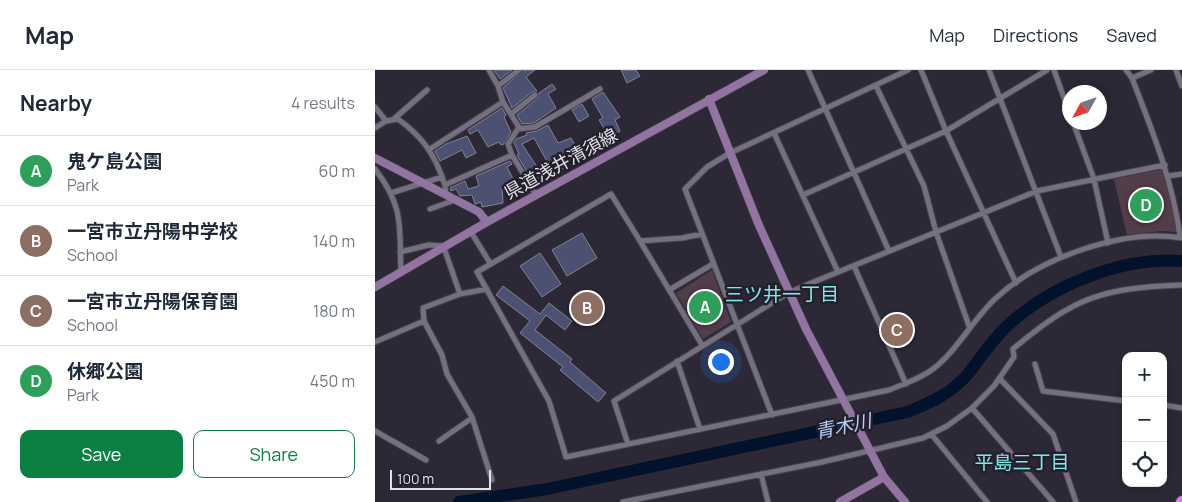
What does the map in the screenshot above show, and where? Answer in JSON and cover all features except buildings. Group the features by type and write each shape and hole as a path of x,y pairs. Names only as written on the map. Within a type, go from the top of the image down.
{"main road":[{"name":"県道浅井清須線","path":"375,287 487,222 764,70"},
{"path":"709,99 788,293 884,477 905,502"},
{"path":"375,158 479,212 487,222"},
{"path":"840,502 884,477"}],"street":[{"path":"489,70 498,86 503,102 519,124 509,144 512,155 536,195"},
{"path":"498,86 519,70"},
{"path":"808,70 889,252"},
{"path":"772,415 685,189 707,167 730,153 908,70"},
{"path":"921,70 1016,282"},
{"path":"989,70 1061,257"},
{"path":"803,195 947,131 1047,70"},
{"path":"1054,70 1062,92"},
{"path":"702,345 611,194 477,272 549,401 566,457 772,415 845,404 906,384 935,368 969,326 997,296 1016,282 1061,257 1108,243 1161,236 1181,237 1179,211 1165,165 1132,78 1126,70"},
{"path":"1132,78 1151,70"},
{"path":"1176,70 1182,86"},
{"path":"876,86 924,186 936,232 969,326"},
{"path":"517,129 535,127 600,89"},
{"path":"375,128 395,118 427,90"},
{"path":"511,114 535,95"},
{"path":"430,149 503,102"},
{"path":"375,107 386,121"},
{"path":"395,118 402,122 430,149 445,185 446,195"},
{"path":"1076,130 1094,178 1108,243"},
{"path":"774,133 838,272"},
{"path":"445,185 512,155"},
{"path":"628,444 614,401 788,293 1037,191 1165,165"},
{"path":"375,169 391,193 400,218 401,273"},
{"path":"1168,176 1182,174"},
{"path":"391,193 442,177"},
{"path":"431,209 455,200"},
{"path":"471,232 490,263"},
{"path":"640,241 682,238 702,234"},
{"path":"400,252 429,245 446,247 460,294"},
{"path":"669,290 713,264"},
{"path":"854,266 906,384"},
{"path":"623,502 761,474 868,448 932,435 962,418 1000,379 1014,357 1013,349 1047,322 1079,302 1117,290 1182,285"},
{"path":"487,289 460,294 423,308 424,321 442,355 447,374 472,418 492,480"},
{"path":"375,342 424,321"},
{"path":"677,362 700,429"},
{"path":"1035,364 1043,391 1122,401"},
{"path":"1000,379 1053,434 1077,502"},
{"path":"1167,406 1182,408"},
{"path":"972,408 1053,502"},
{"path":"439,441 472,418"},
{"path":"375,431 426,460"},
{"path":"932,435 987,502"},
{"path":"761,474 768,502"}],"shaded area":[{"path":"1164,169 1177,232 1161,231 1127,235 1114,179"},
{"path":"712,270 731,322 703,339 676,293"}],"waterway":[{"name":"青木川","path":"459,502 547,489 907,412 932,401 955,387 968,374 1004,329 1041,300 1086,277 1110,269 1159,261 1182,261"}],"place":[{"name":"休郷公園","path":"1146,205"},
{"name":"鬼ケ島公園","path":"705,307"},
{"name":"一宮市立丹陽中学校","path":"587,308"},
{"name":"一宮市立丹陽保育園","path":"897,330"}],"district":[{"name":"三ツ井一丁目","path":"782,294"},
{"name":"平島三丁目","path":"1022,462"}]}
